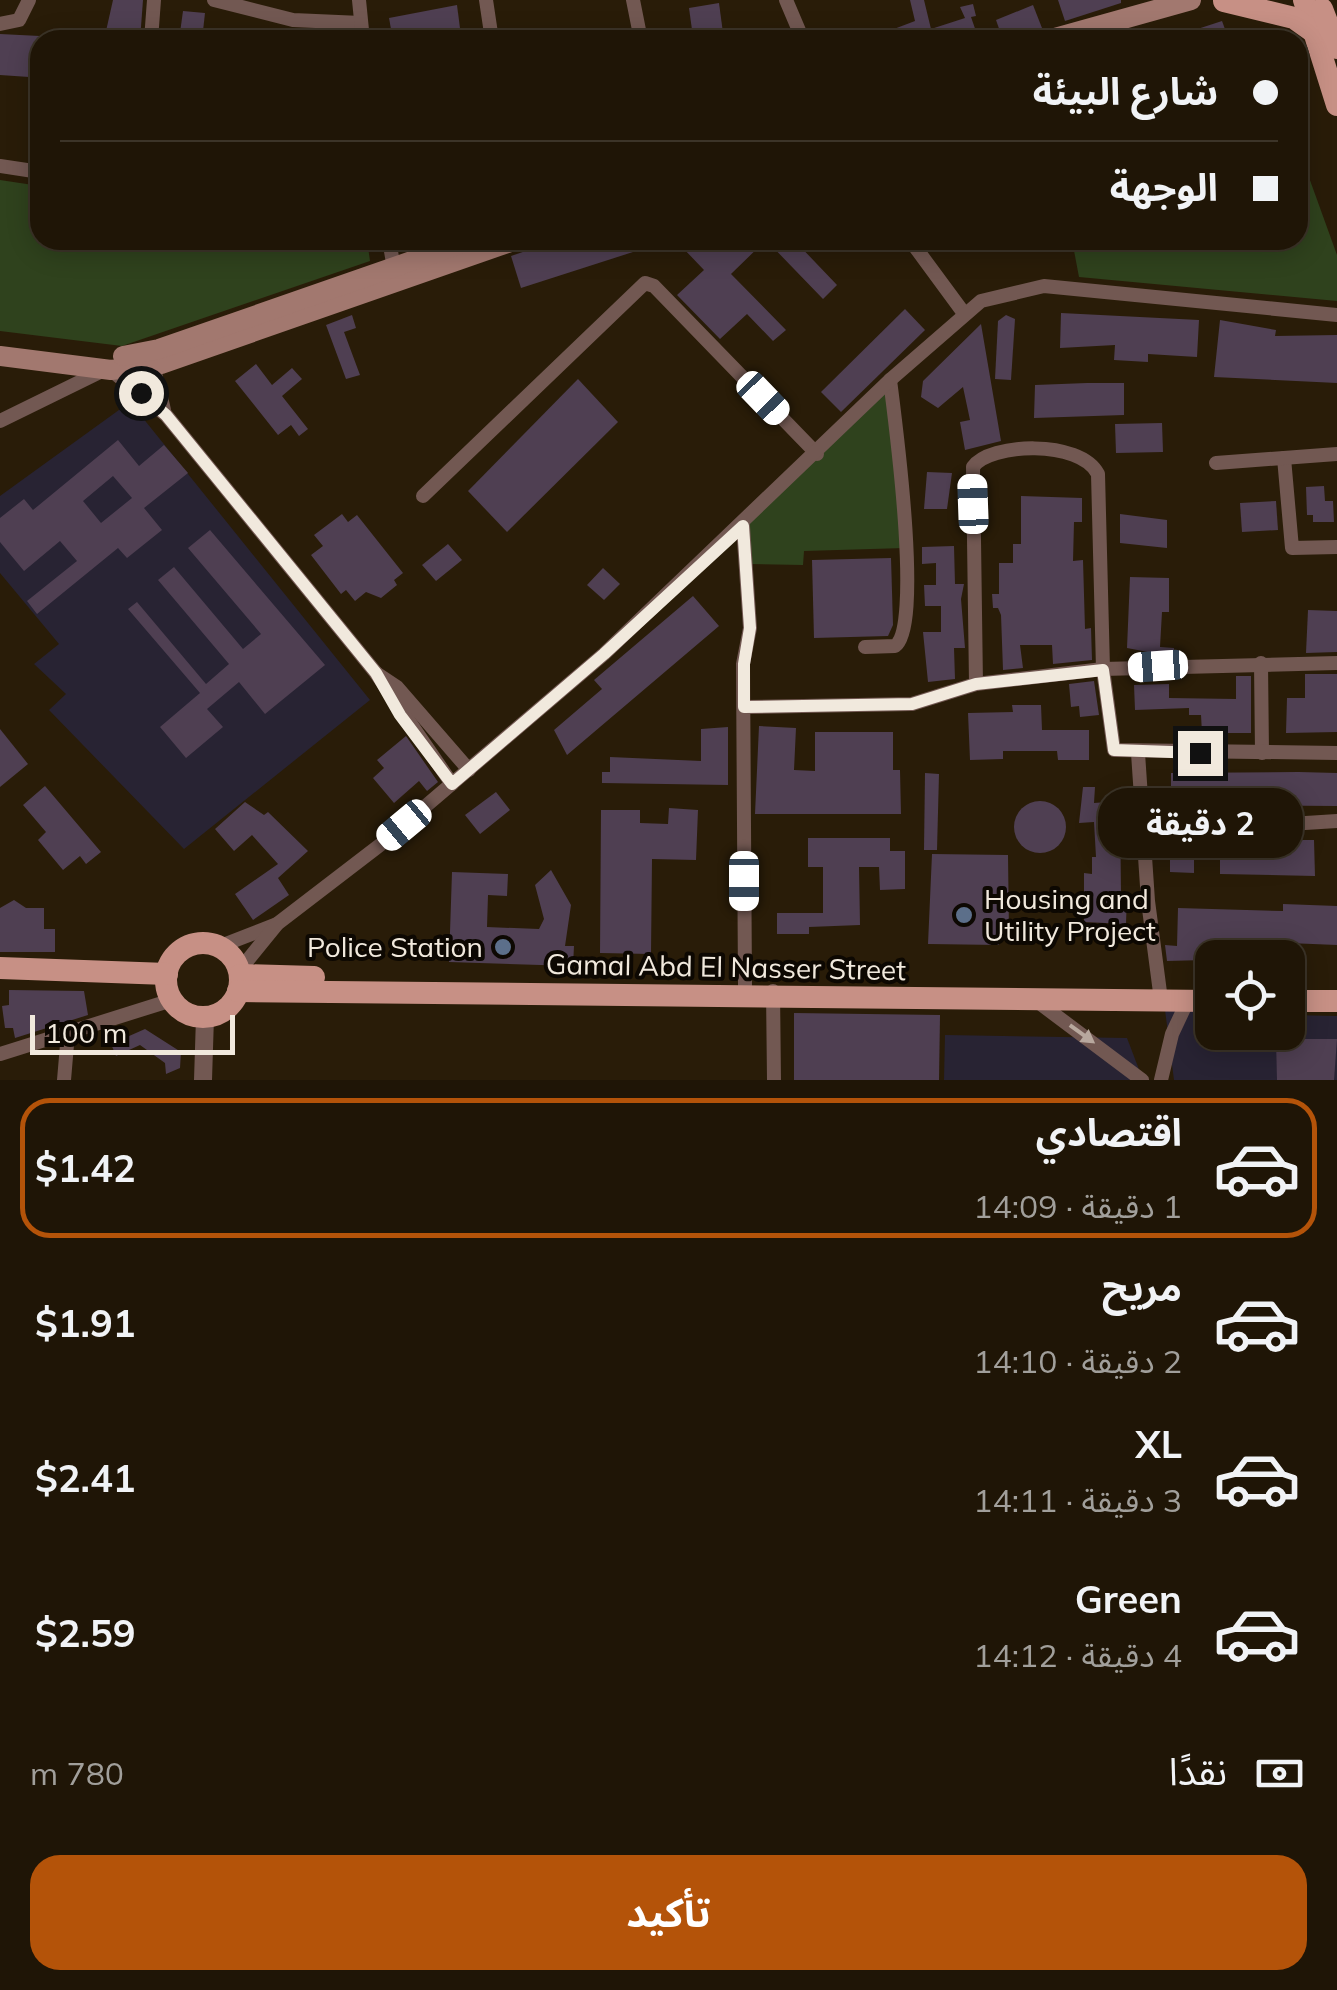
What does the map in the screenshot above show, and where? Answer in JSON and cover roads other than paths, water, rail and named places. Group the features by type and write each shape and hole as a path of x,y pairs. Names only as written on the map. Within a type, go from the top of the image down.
{"main road":[{"path":"1084,30 1191,0"},
{"path":"1304,0 1337,105"},
{"path":"1319,0 1337,48"},
{"path":"1123,30 1226,1 1294,18 1316,34"},
{"path":"0,356 109,370 154,365 449,250"},
{"path":"0,344 113,356 138,354 479,250"},
{"path":"202,943 218,946 231,956 239,979 229,1007 205,1017 186,1013 172,1000 166,974 173,958 202,943"},
{"path":"0,968 166,974"},
{"name":"Gamal Abd El Nasser Street","path":"239,979 745,984 774,992"},
{"name":"Gamal Abd El Nasser Street","path":"239,979 774,992 1160,995 1195,992"},
{"path":"1305,990 1337,990"},
{"name":"Gamal Abd El Nasser Street","path":"1160,995 1195,1000"},
{"path":"1305,1001 1337,1001"}],"street":[{"path":"0,24 19,20 29,0"},
{"path":"152,30 154,0"},
{"path":"214,0 293,20 361,23"},
{"path":"359,0 361,30"},
{"path":"486,0 490,30"},
{"path":"633,0 639,30"},
{"path":"786,0 799,30"},
{"path":"0,166 30,170"},
{"path":"392,250 395,273"},
{"path":"917,250 963,312"},
{"path":"423,496 645,283 654,286 817,454"},
{"path":"239,979 277,924 469,770 743,526 963,312 1004,293 1044,286 1337,315"},
{"path":"154,365 166,415"},
{"path":"0,421 109,370 166,415 376,673 400,715 452,784"},
{"path":"865,648 895,646 905,632 904,511 890,380"},
{"path":"976,684 972,473 980,458 1064,448 1079,453 1098,474 1103,670 1114,750 1337,754"},
{"path":"1216,463 1337,454"},
{"path":"1284,458 1292,548 1337,547"},
{"path":"743,526 750,628 744,664 745,984"},
{"path":"744,707 912,704 976,684 1103,670 1337,663"},
{"path":"1261,664 1262,753"},
{"path":"376,673 397,686 469,770"},
{"path":"1138,753 1160,995"},
{"path":"1144,824 1227,826 1337,821"},
{"path":"218,946 277,924"},
{"path":"774,992 774,1080"},
{"path":"1029,994 1142,1080"},
{"path":"0,1054 172,1000"},
{"path":"1161,1080 1172,1034 1188,1000"},
{"path":"203,1080 205,1017"},
{"path":"64,1080 68,1033"}],"place":[{"name":"Housing and Utility Project","path":"964,915"},
{"name":"Police Station","path":"503,947"}]}
